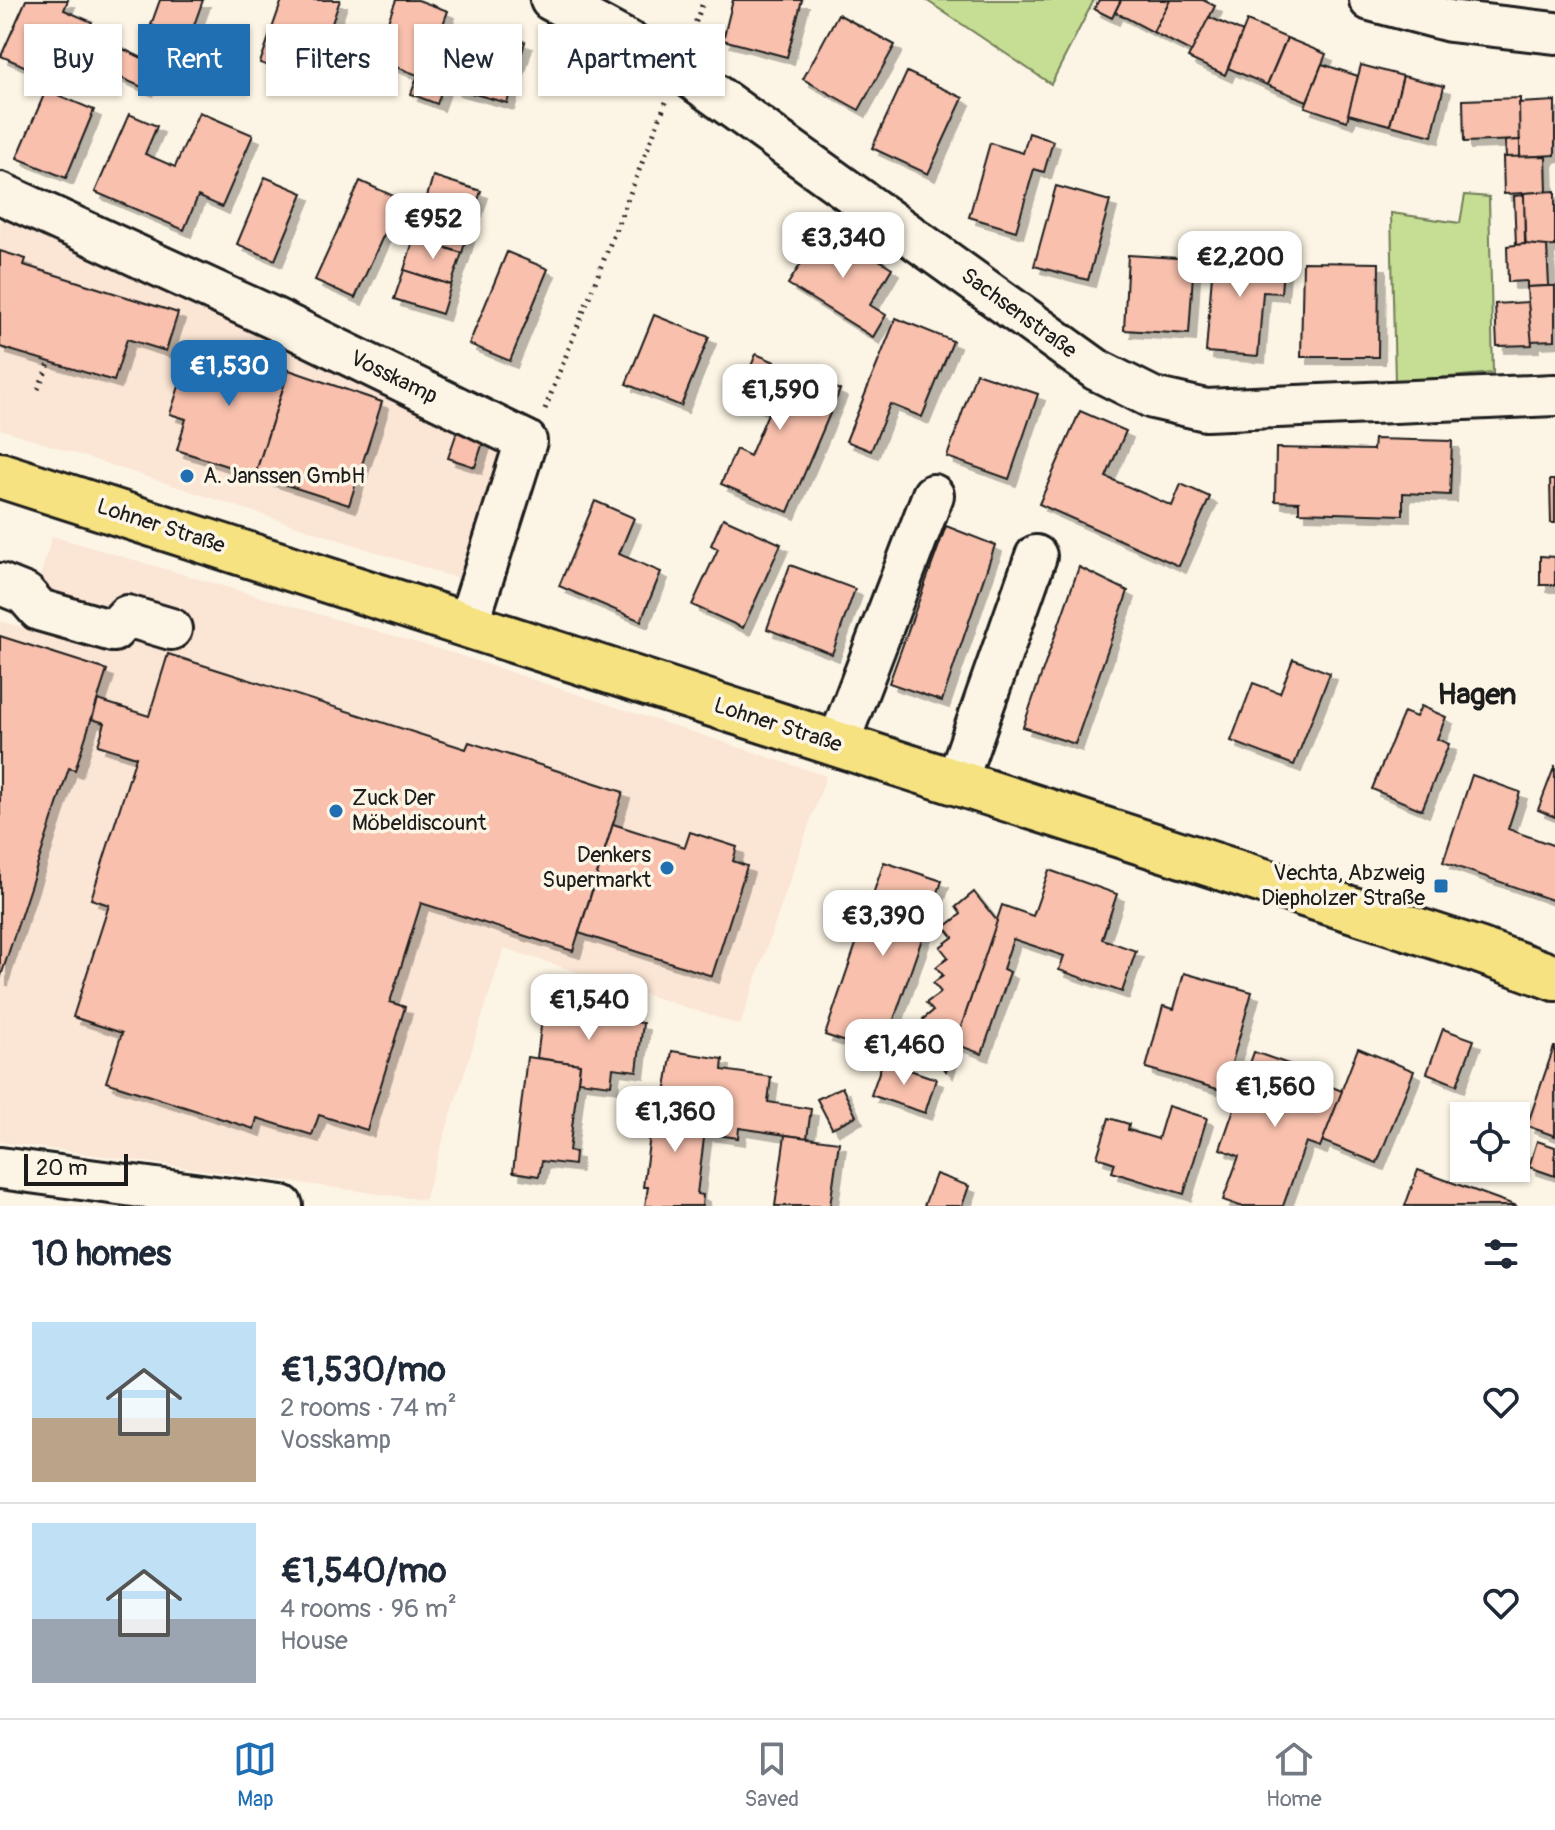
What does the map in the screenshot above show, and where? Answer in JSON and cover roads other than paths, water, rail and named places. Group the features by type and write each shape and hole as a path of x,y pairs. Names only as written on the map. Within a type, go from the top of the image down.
{"main road":[{"name":"Lohner Straße","path":"0,475 1555,978"}],"street":[{"name":"Sachsenstraße","path":"551,0 679,69 1097,370 1153,398 1206,410 1555,395"},
{"path":"1370,0 1450,21 1555,33"},
{"name":"Vosskamp","path":"0,193 271,317 526,441 468,624"},
{"path":"838,744 933,495"},
{"path":"956,783 1036,556"},
{"path":"0,584 25,594 39,610 113,631 127,616 171,629"},
{"path":"0,1168 282,1206"}],"place":[{"name":"A. Janssen GmbH","path":"187,476"},
{"name":"Zuck Der Möbeldiscount","path":"336,811"},
{"name":"Denkers Supermarkt","path":"667,868"},
{"name":"Vechta, Abzweig Diepholzer Straße","path":"1441,886"}],"district":[{"name":"Hagen","path":"1477,694"}]}
